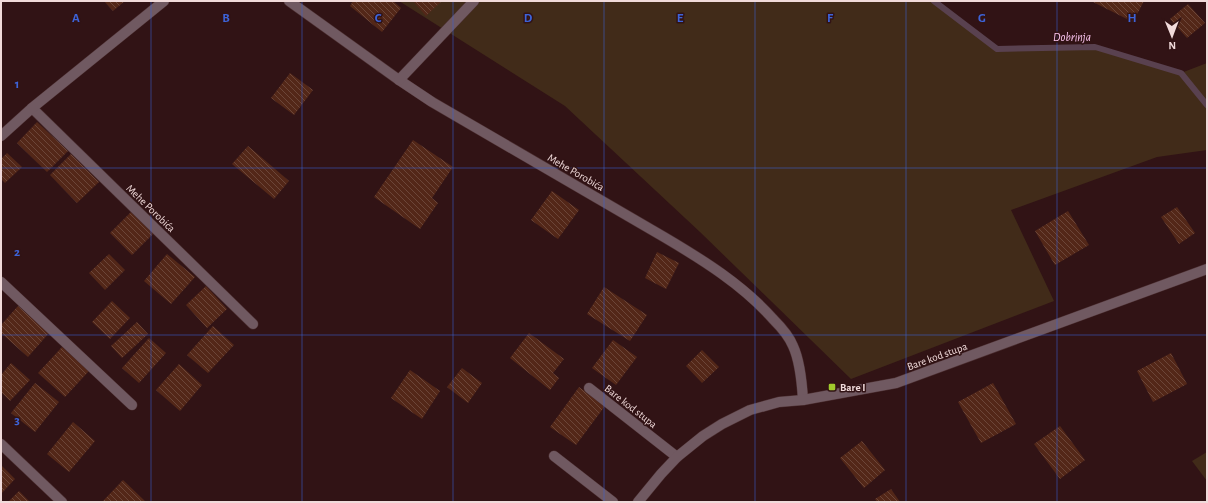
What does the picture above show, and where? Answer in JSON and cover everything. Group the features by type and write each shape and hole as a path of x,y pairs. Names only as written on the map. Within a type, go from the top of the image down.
{"street":[{"path":"2,135 32,108 164,1"},
{"name":"Mehe Porobića","path":"289,1 398,80 670,240 726,277 763,308 782,328 793,346 801,375 803,400"},
{"path":"398,80 474,1"},
{"name":"Mehe Porobića","path":"32,108 253,324"},
{"name":"Bare kod stupa","path":"638,502 677,457 703,436 722,424 750,410 779,402 803,400 896,383 1207,269"},
{"path":"1,282 132,405"},
{"name":"Bare kod stupa","path":"589,388 677,457"},
{"path":"1,444 62,502"},
{"path":"554,456 613,502"}],"shaded area":[{"path":"399,1 934,1 997,49 1095,47 1181,73 1207,63 1207,150 1157,157 1011,210 1054,301 851,379 700,232 565,106"},
{"path":"1207,452 1207,481 1192,461"}],"building":[{"path":"104,1 125,1 113,11"},
{"path":"353,1 393,1 401,8 382,32 350,6"},
{"path":"413,1 442,1 426,16"},
{"path":"1091,1 1144,1 1133,22"},
{"path":"1188,4 1205,23 1187,38 1170,19"},
{"path":"290,73 313,90 294,115 271,98"},
{"path":"37,122 68,151 47,172 17,143"},
{"path":"413,140 453,167 432,198 438,203 420,229 374,197"},
{"path":"248,146 289,181 274,199 232,164"},
{"path":"7,153 22,167 5,183 1,179 1,159"},
{"path":"71,154 99,182 77,203 50,175"},
{"path":"552,191 579,210 558,239 531,220"},
{"path":"1177,207 1195,233 1179,244 1161,217"},
{"path":"132,211 154,233 132,255 110,233"},
{"path":"1068,211 1089,245 1055,265 1035,231"},
{"path":"657,252 679,263 666,289 645,278"},
{"path":"109,254 125,270 105,290 89,273"},
{"path":"167,254 195,277 171,304 144,281"},
{"path":"206,286 227,309 207,328 186,305"},
{"path":"604,287 647,315 630,341 587,314"},
{"path":"112,301 130,318 110,339 92,322"},
{"path":"18,306 49,333 28,357 1,333 1,325"},
{"path":"137,322 148,334 122,358 111,346"},
{"path":"213,326 234,345 208,373 187,355"},
{"path":"529,333 564,359 553,373 559,378 550,390 510,358"},
{"path":"149,338 166,353 139,383 122,368"},
{"path":"613,340 637,357 616,385 592,368"},
{"path":"62,347 89,371 65,397 38,373"},
{"path":"702,350 719,367 702,383 686,366"},
{"path":"1171,353 1187,384 1153,402 1137,371"},
{"path":"11,363 30,380 10,401 1,392 1,375"},
{"path":"179,364 202,385 180,411 156,390"},
{"path":"462,368 482,383 468,403 447,387"},
{"path":"410,370 440,391 422,419 391,398"},
{"path":"35,383 59,402 35,432 11,413"},
{"path":"993,383 1016,424 981,443 958,402"},
{"path":"579,387 605,406 576,445 550,427"},
{"path":"73,422 95,441 69,472 47,454"},
{"path":"1060,426 1085,460 1060,479 1034,444"},
{"path":"862,441 885,470 864,488 840,458"},
{"path":"1,465 15,479 1,494"},
{"path":"123,480 146,502 102,502"},
{"path":"891,489 900,502 877,502 875,499"},
{"path":"19,491 30,502 8,502"}],"waterway":[{"name":"Dobrinja","path":"934,1 997,49 1095,47 1181,73 1207,105"}],"place":[{"name":"Bare I","path":"832,387"}]}
